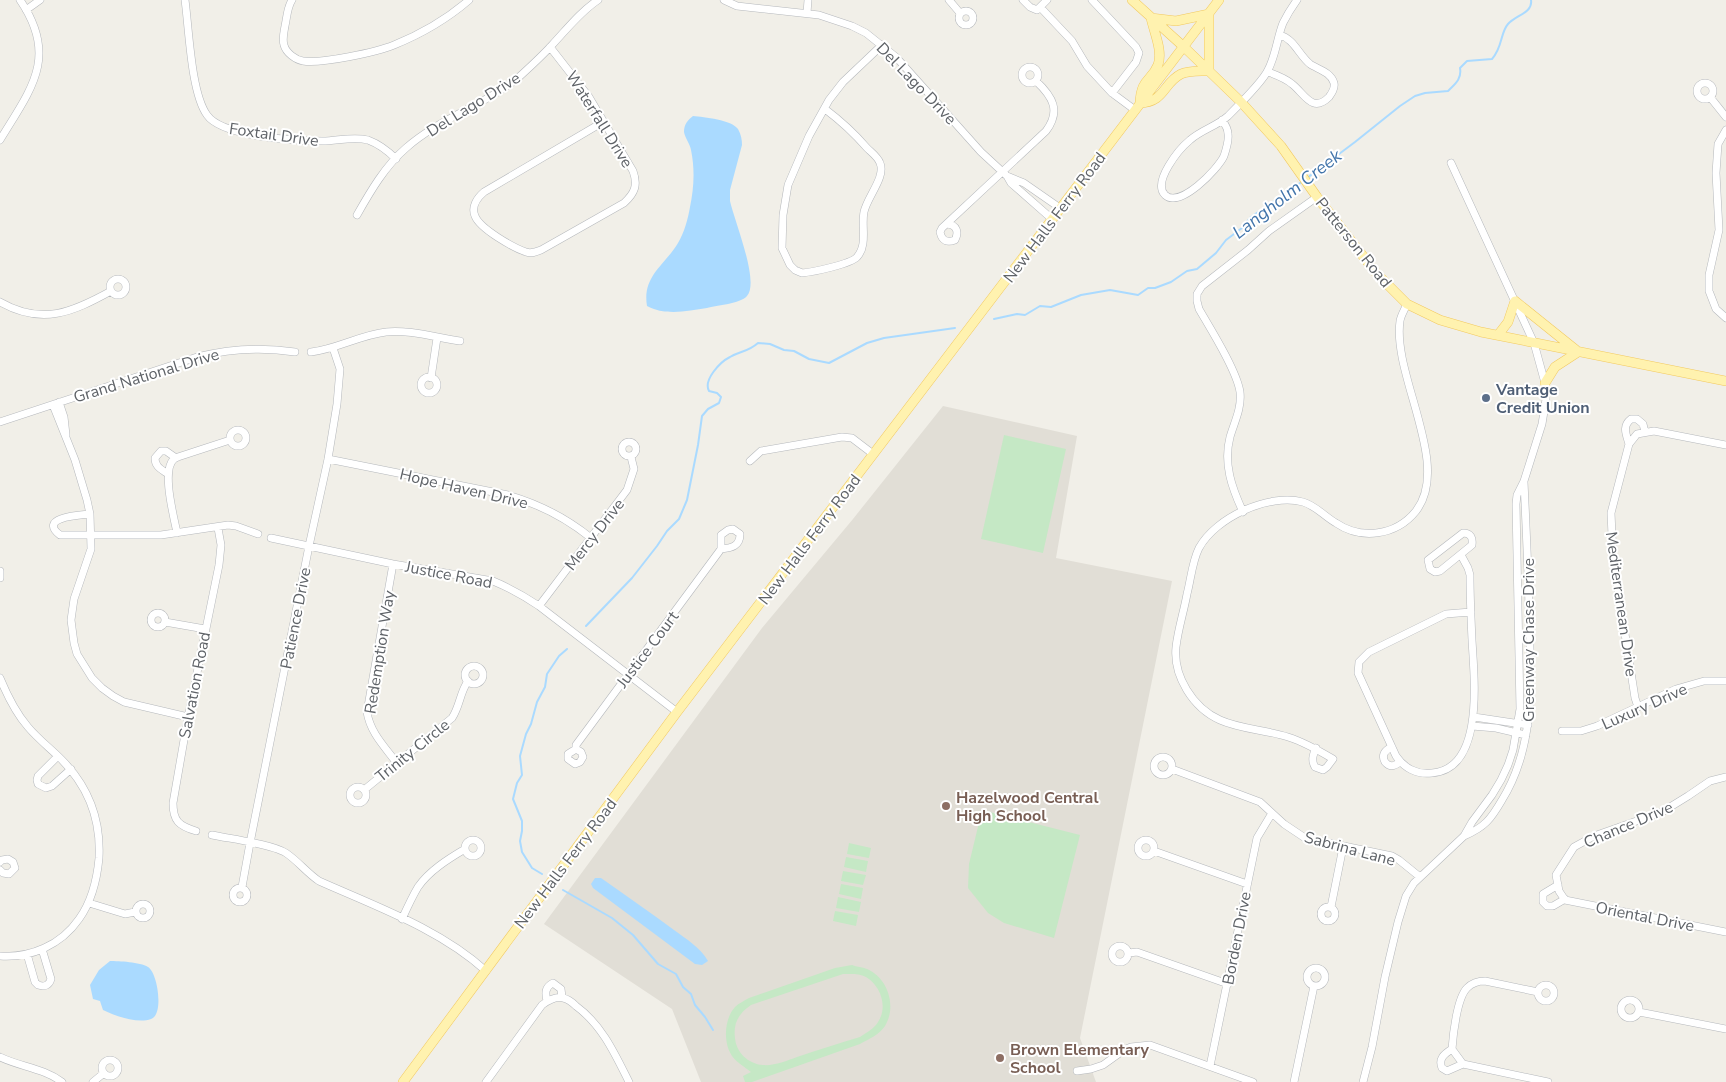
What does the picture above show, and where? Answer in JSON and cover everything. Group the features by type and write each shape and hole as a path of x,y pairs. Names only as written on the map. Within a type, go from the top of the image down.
{"main road":[{"name":"Patterson Road","path":"1132,0 1184,46 1241,102 1281,146 1377,274 1407,304 1440,320 1481,332 1726,381"},
{"name":"New Halls Ferry Road","path":"403,1082 677,712 1219,0"},
{"path":"1209,14 1209,71 1193,71 1180,74 1155,100 1137,107 1140,92 1155,69 1159,58 1151,18 1176,21 1209,14"},
{"path":"1498,335 1508,322 1515,302 1578,352 1555,367 1545,383"}],"street":[{"path":"0,140 29,92 36,75 39,55 38,39 33,22 20,0"},
{"path":"26,10 40,0"},
{"name":"Foxtail Drive","path":"185,0 195,82 207,115 215,123 232,131 302,141 366,140 378,145 396,159"},
{"path":"289,1 283,39 286,51 305,62 382,49 430,28 448,17 469,0"},
{"name":"Del Lago Drive","path":"357,215 369,194 406,148 427,132 500,91 524,72 579,15 598,0"},
{"name":"Del Lago Drive","path":"724,0 737,6 819,14 866,32 882,45 923,87 981,152 1052,219"},
{"path":"807,13 808,0"},
{"path":"949,0 960,13"},
{"path":"1023,0 1030,7 1037,10 1047,0"},
{"path":"1092,0 1136,47 1139,54 1136,62 1112,93"},
{"path":"1222,120 1228,134 1224,156 1214,170 1188,193 1175,198 1169,198 1162,190 1161,183 1168,166 1178,152 1194,137 1222,120 1268,72 1283,24 1297,0"},
{"path":"1040,7 1072,41 1087,66 1112,93 1137,107"},
{"path":"1268,72 1293,84 1310,102 1318,104 1324,101 1333,89 1334,83 1331,77 1309,63 1286,37 1280,35"},
{"path":"825,109 848,127 875,156 880,162 881,172 863,214 863,234 860,252 856,258 848,263 802,273 790,265 782,248 788,185 809,136 834,92 882,45"},
{"name":"Waterfall Drive","path":"550,47 580,84 603,122 636,178 636,188 632,196 624,203 542,250 528,253 508,244 482,225 475,217 474,206 484,192 603,122"},
{"path":"947,224 1004,174 1046,132 1054,116 1052,100 1048,93 1036,82"},
{"path":"1710,97 1726,116"},
{"path":"1726,130 1718,144 1716,173 1718,230 1709,274 1709,291 1716,309 1726,318"},
{"name":"Greenway Chase Drive","path":"1363,1082 1398,922 1406,896 1414,883 1464,836 1501,780 1508,764 1520,709 1516,504 1517,495 1524,482 1543,417 1546,399 1545,383 1534,343 1451,163"},
{"name":"Del Lago Drive","path":"1004,174 1024,183 1060,208"},
{"path":"1243,512 1233,490 1228,460 1230,439 1237,416 1240,393 1233,373 1198,309 1197,294 1208,280 1316,195"},
{"path":"0,302 30,313 56,314 83,306 111,291"},
{"path":"1316,748 1312,759 1315,767 1323,770 1333,759 1316,748 1287,736 1220,720 1205,710 1183,684 1176,648 1198,550 1210,533 1228,520 1266,502 1295,500 1306,502 1344,529 1363,534 1392,529 1410,518 1417,509 1426,488 1427,467 1424,442 1400,348 1400,319 1407,304"},
{"path":"311,352 333,348 388,331 460,340"},
{"path":"431,378 437,338"},
{"name":"Patience Drive","path":"242,887 328,459 340,380 340,369 333,348"},
{"name":"Grand National Drive","path":"0,422 181,361 213,353 262,349 295,352"},
{"path":"56,403 61,429 66,435 90,514 91,549 74,599 71,620 74,643 83,666 102,688 124,702 188,716"},
{"name":"Mediterranean Drive","path":"1638,707 1632,681 1613,557 1611,513 1629,444 1625,428 1626,422 1630,419 1637,419 1643,424 1645,432"},
{"path":"1629,444 1637,434 1654,431 1726,445"},
{"path":"750,461 761,450 842,437 852,438 873,454"},
{"path":"176,533 168,474 170,464 176,458 230,440"},
{"path":"168,474 155,463 155,458 161,451 166,451 176,458"},
{"name":"Mercy Drive","path":"539,606 627,490 634,469 631,456"},
{"name":"Hope Haven Drive","path":"328,459 508,495 531,502 566,519 590,538"},
{"name":"Greenway Chase Drive","path":"1464,836 1480,830 1504,798 1517,770 1528,725 1531,703 1531,668 1524,482"},
{"path":"90,514 60,518 54,527 56,532 60,535 148,536 236,526 258,534"},
{"name":"Salvation Road","path":"196,831 184,827 178,822 173,813 173,803 220,555 221,545 218,528"},
{"path":"1467,533 1473,540 1472,545 1461,555 1440,571 1435,572 1428,565 1428,560 1434,554 1457,536 1467,533"},
{"name":"Justice Road","path":"271,538 393,564 493,581 522,595 539,606 677,712"},
{"name":"Justice Court","path":"576,749 576,745 721,549"},
{"path":"1461,555 1470,576 1474,717 1468,739 1458,760 1445,770 1429,774 1420,773 1400,762 1358,673 1359,662 1369,652 1446,614 1471,612"},
{"name":"Redemption Way","path":"393,564 367,712 373,732 396,762"},
{"path":"0,571 0,578"},
{"path":"165,622 205,629"},
{"path":"0,678 2,688 28,726 81,782 92,805 98,830 98,866 89,903 74,926 62,937 42,950 27,954 0,956"},
{"name":"Trinity Circle","path":"364,790 452,718 457,710 464,686 468,681"},
{"name":"Luxury Drive","path":"1562,731 1589,730 1676,688 1704,681 1726,681"},
{"path":"1474,717 1528,725"},
{"path":"1472,726 1496,728 1526,735"},
{"path":"1392,747 1385,750 1383,759 1390,766 1400,762"},
{"path":"58,756 38,776 38,784 46,788 52,786 70,769"},
{"name":"Sabrina Lane","path":"1172,769 1260,802 1305,838 1392,856 1420,877"},
{"name":"Chance Drive","path":"1558,888 1556,875 1574,847 1594,836 1662,812 1710,781 1726,777"},
{"name":"Borden Drive","path":"1210,1066 1257,838 1272,813"},
{"path":"212,835 278,848 296,860 319,880 448,942 470,956 486,970"},
{"path":"1331,907 1343,847"},
{"path":"402,919 418,887 426,877 465,849"},
{"path":"1154,851 1247,884"},
{"path":"0,862 5,859 11,860 15,868 9,874 3,873 0,870"},
{"path":"1558,888 1565,899"},
{"name":"Oriental Drive","path":"1558,888 1543,894 1542,902 1547,906 1553,906 1565,899 1726,932"},
{"path":"89,903 125,914 135,912"},
{"path":"27,954 35,982 38,985 46,985 50,983 51,979 42,950"},
{"path":"1129,953 1137,952 1228,984"},
{"path":"1538,992 1485,981 1479,981 1467,988 1461,999 1452,1050 1442,1058 1440,1063 1442,1068 1448,1071 1463,1064 1548,1082"},
{"path":"547,1001 546,990 553,983 561,989 562,997"},
{"path":"1294,1082 1314,986"},
{"path":"486,1082 542,1005 547,1001 562,997 579,1008 597,1026 617,1057 629,1082"},
{"path":"1639,1012 1726,1029"},
{"path":"1077,1071 1102,1065 1124,1050 1140,1045 1150,1046 1253,1082"},
{"path":"1452,1050 1463,1064"},
{"path":"0,1057 13,1063 38,1069 62,1082"},
{"path":"93,1082 104,1073"}],"shaded area":[{"name":"Hazelwood Central High School","path":"943,406 1077,436 1056,558 1172,581 1080,1038 1096,1082 701,1082 672,1009 544,924 762,628 853,519"}],"green space":[{"path":"1004,435 1066,449 1043,553 981,539"},
{"path":"982,810 1080,835 1054,938 1004,923 988,913 968,888 969,864"},
{"path":"849,843 871,848 869,858 847,854"},
{"path":"846,857 868,861 866,872 844,867"},
{"path":"843,871 866,875 863,885 841,881"},
{"path":"841,884 863,888 861,899 839,894"},
{"path":"838,897 861,902 859,912 836,908"},
{"path":"835,911 858,915 856,926 833,921"},
{"path":"852,965 867,969 880,979 885,986 890,1002 889,1018 883,1029 860,1044 752,1082 745,1082 743,1076 751,1072 732,1056 727,1045 726,1031 731,1012 740,1003 749,998 835,968","holes":["843,974 857,974 866,977 879,991 883,1004 881,1016 874,1027 860,1037 771,1065 752,1062 740,1052 736,1043 735,1028 740,1015 747,1008"]}],"water":[{"path":"693,116 730,123 738,129 741,135 742,145 730,190 730,201 745,250 750,289 744,299 734,303 684,311 661,311 647,306 646,296 651,279 678,243 687,221 692,193 693,171 691,150 684,132 687,122"},
{"path":"595,878 601,878 688,940 697,947 708,961 702,965 695,964 593,888 591,884"},
{"path":"110,961 140,964 152,971 158,994 155,1016 151,1019 140,1021 127,1019 103,1010 100,1001 93,999 90,985 99,970"}],"waterway":[{"name":"Langholm Creek","path":"1307,178 1415,96 1448,91 1457,81 1460,75 1460,68 1467,61 1492,59 1498,50 1505,28 1511,21 1527,11 1531,0"},
{"name":"Langholm Creek","path":"994,319 1017,314 1025,315 1040,306 1051,307 1081,295 1110,290 1138,295 1148,288 1155,288 1171,282 1187,271 1197,269 1216,253 1226,240 1242,228 1251,217 1303,181"},
{"name":"Langholm Creek","path":"586,626 632,578 667,531 679,519 687,500 702,416 708,409 719,403 721,397 717,393 709,391 708,382 722,363 758,343 770,344 784,350 794,351 809,359 829,363 867,343 884,338 955,328"},
{"name":"Langholm Creek","path":"542,874 532,868 522,852 520,841 522,821 513,799 517,783 522,775 520,756 537,702 545,687 547,674 559,656 567,649"},
{"name":"Langholm Creek","path":"563,890 612,918 633,935 658,964 676,974 713,1030"}],"place":[{"name":"Vantage Credit Union","path":"1486,398"},
{"name":"Hazelwood Central High School","path":"946,806"},
{"name":"Brown Elementary School","path":"1000,1058"}]}
